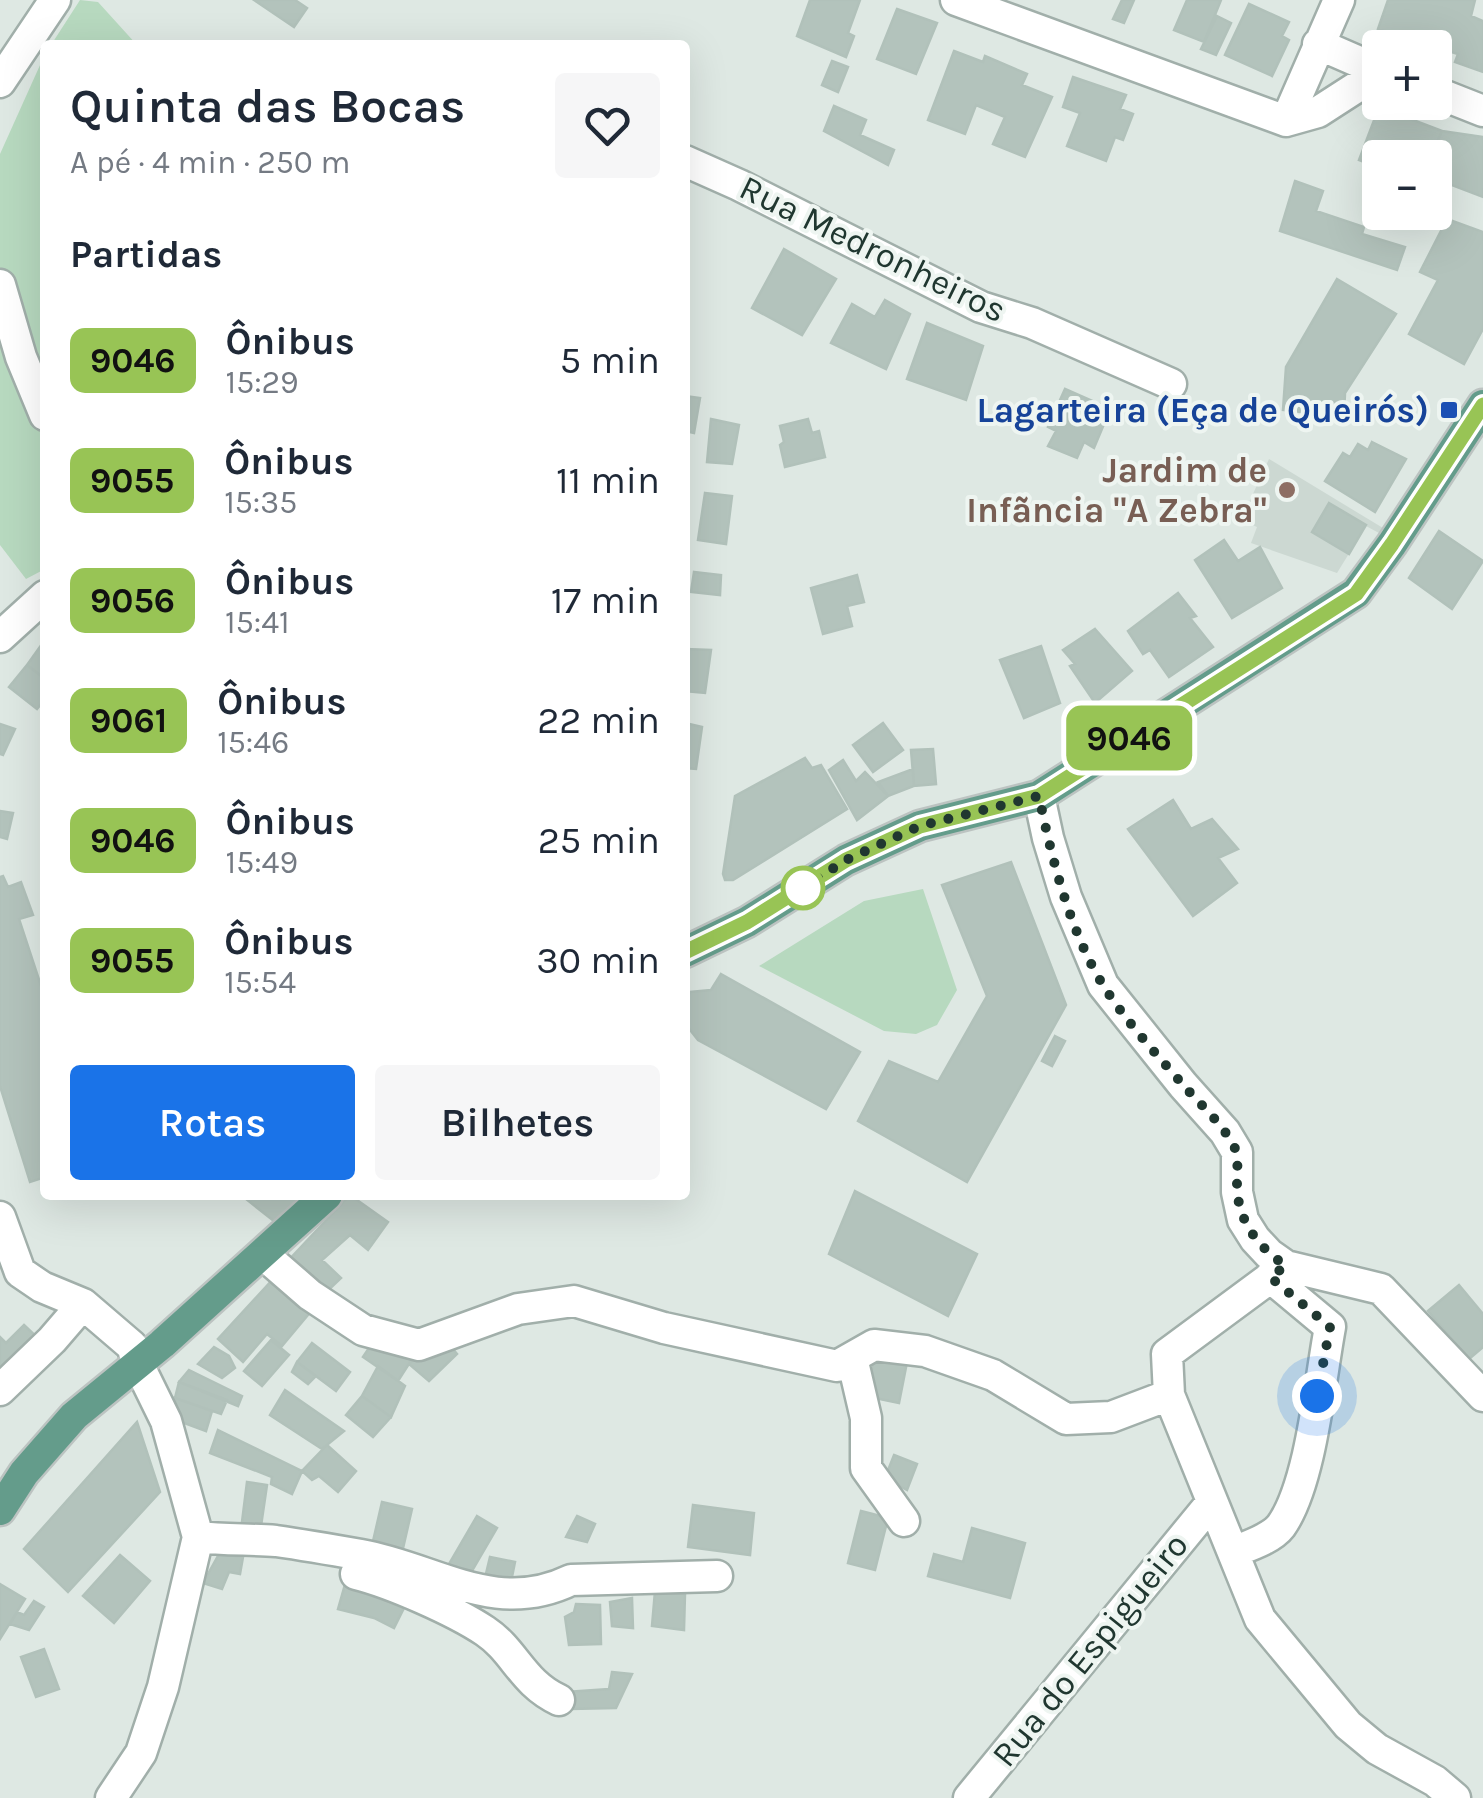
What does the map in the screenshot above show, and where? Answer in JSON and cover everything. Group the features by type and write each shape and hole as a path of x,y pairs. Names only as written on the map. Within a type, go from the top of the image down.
{"main road":[{"path":"690,950 747,922 846,860 920,826 1039,796 1356,594 1483,405"},
{"path":"0,1510 24,1472 74,1416 264,1255 322,1200"}],"street":[{"path":"0,82 54,0"},
{"path":"956,0 1282,120 1318,112 1362,84"},
{"path":"1282,120 1339,0"},
{"path":"1318,44 1362,64"},
{"path":"1452,99 1483,111"},
{"name":"Rua Medronheiros","path":"690,163 981,307 1032,323 1171,384"},
{"path":"0,285 40,402"},
{"path":"0,637 40,601"},
{"path":"1039,796 1066,898 1103,985 1225,1132 1237,1152 1237,1192 1243,1220 1278,1272 1330,1327 1304,1465 1294,1497 1280,1528 1233,1552"},
{"path":"0,1217 20,1272 83,1304 132,1346 211,1538 141,1753 111,1798"},
{"path":"264,1255 310,1296 362,1330 419,1345 518,1309 574,1302 664,1328 836,1366 874,1345 925,1351 993,1376 1066,1419 1112,1417 1168,1396"},
{"path":"1455,1798 1377,1749 1348,1725 1260,1619 1168,1396 1167,1354 1278,1272 1381,1289 1483,1396"},
{"path":"0,1390 83,1304"},
{"path":"852,1358 866,1418 866,1468 904,1521"},
{"name":"Rua do Espigueiro","path":"969,1798 1212,1502"},
{"path":"211,1538 274,1541 367,1556 490,1594 531,1593 571,1580 718,1576"},
{"path":"211,1538 383,1581 488,1632 539,1691 559,1700"}],"shaded area":[{"name":"Jardim de Infãncia \"A Zebra\"","path":"1269,459 1383,528 1379,533 1366,526 1337,573 1251,543 1257,527 1241,520"}],"green space":[{"path":"80,0 98,2 132,40 54,40"},
{"path":"40,65 40,572 26,579 0,545 0,154"},
{"path":"923,889 957,990 937,1025 916,1034 884,1031 759,966 864,901"}],"building":[{"path":"254,0 295,0 307,8 294,27"},
{"path":"810,0 860,0 848,33 854,36 846,57 797,36"},
{"path":"1122,0 1134,0 1124,23 1113,19"},
{"path":"1187,0 1221,0 1204,42 1174,30"},
{"path":"1388,0 1475,0 1471,16 1483,21 1483,72 1455,62 1458,54 1452,52 1452,30 1378,29"},
{"path":"1249,4 1289,22 1282,36 1289,40 1272,76 1225,55"},
{"path":"897,9 937,23 916,74 877,59"},
{"path":"1217,16 1231,23 1216,55 1201,49"},
{"path":"954,51 983,62 985,56 1027,74 1022,85 1052,97 1025,157 993,144 1005,117 976,105 965,134 928,120"},
{"path":"832,61 848,67 838,92 822,85"},
{"path":"1073,77 1126,95 1120,109 1133,114 1123,140 1115,137 1106,161 1067,146 1080,113 1063,107"},
{"path":"834,106 866,120 860,135 894,150 888,165 824,131"},
{"path":"1374,120 1413,120 1442,131 1438,140 1367,140"},
{"path":"1442,131 1483,137 1483,197 1452,185 1452,140 1438,140"},
{"path":"1295,181 1323,191 1316,211 1362,226 1362,234 1405,247 1397,270 1280,231"},
{"path":"1452,221 1483,232 1483,329 1464,364 1409,334 1438,280 1420,272 1441,230 1452,230"},
{"path":"784,249 836,279 802,335 752,308"},
{"path":"1337,279 1396,314 1345,393 1344,417 1283,410 1286,367"},
{"path":"885,300 910,314 886,369 831,343 852,304 875,317"},
{"path":"927,323 983,346 966,400 907,379"},
{"path":"1065,389 1099,404 1093,418 1104,424 1094,448 1084,442 1077,458 1048,446 1056,431 1048,427"},
{"path":"690,397 700,398 694,433 690,432"},
{"path":"711,419 739,425 732,464 707,462"},
{"path":"808,419 812,433 819,431 825,457 785,467 780,426"},
{"path":"1372,442 1406,459 1375,512 1325,481 1343,453 1350,457 1358,444 1368,450"},
{"path":"705,493 732,496 726,544 698,540"},
{"path":"1329,503 1366,525 1349,554 1312,532"},
{"path":"1439,531 1483,561 1452,609 1409,578"},
{"path":"1224,540 1238,561 1260,547 1282,588 1232,618 1195,560"},
{"path":"694,572 721,575 720,595 691,592"},
{"path":"857,575 864,602 847,606 852,626 823,634 811,588"},
{"path":"1178,593 1196,616 1190,618 1213,647 1169,677 1150,650 1143,654 1128,631"},
{"path":"1095,629 1132,671 1095,703 1070,666 1075,664 1063,650"},
{"path":"1041,646 1060,703 1024,718 1000,660"},
{"path":"40,647 40,675 27,665"},
{"path":"690,649 711,650 705,693 690,692"},
{"path":"27,665 40,675 40,705 37,709 9,687"},
{"path":"883,723 903,750 873,772 853,745"},
{"path":"0,724 15,729 3,755 0,754"},
{"path":"690,724 702,727 696,769 690,768"},
{"path":"933,749 936,784 914,786 911,750"},
{"path":"805,758 812,768 821,765 847,809 733,880 725,880 735,796"},
{"path":"843,760 856,781 865,772 888,796 857,820 829,770"},
{"path":"913,769 914,786 888,796 878,782"},
{"path":"1173,800 1191,829 1212,819 1238,849 1218,858 1237,883 1193,916 1128,829"},
{"path":"0,811 13,813 7,839 0,837"},
{"path":"1011,862 1066,1005 967,1182 858,1121 889,1061 938,1082 987,996 942,885"},
{"path":"0,877 8,887 21,882 33,915 19,919 40,983 40,1179 30,1182 0,1086"},
{"path":"721,974 860,1052 826,1109 698,1040 690,1030 690,992 711,990"},
{"path":"1055,1036 1065,1041 1052,1066 1042,1061"},
{"path":"855,1191 977,1254 948,1316 829,1254"},
{"path":"247,1200 299,1201 279,1225"},
{"path":"345,1200 357,1200 388,1222 368,1250 350,1235 322,1260 341,1278 321,1297 286,1263"},
{"path":"275,1277 313,1309 282,1346 267,1334 243,1362 218,1339"},
{"path":"1459,1285 1483,1314 1483,1347 1469,1359 1428,1311"},
{"path":"24,1325 43,1343 8,1376 0,1368 0,1337 6,1343"},
{"path":"375,1339 412,1359 398,1381 363,1357"},
{"path":"271,1340 289,1355 262,1386 244,1371"},
{"path":"312,1343 350,1372 336,1391 297,1362"},
{"path":"874,1345 909,1352 899,1403 870,1397"},
{"path":"214,1347 229,1356 235,1368 222,1378 198,1364"},
{"path":"452,1348 457,1354 429,1381 409,1364 423,1350 434,1357"},
{"path":"297,1362 316,1376 308,1384 292,1372"},
{"path":"378,1366 405,1386 391,1417 362,1396"},
{"path":"189,1370 242,1396 238,1406 179,1382"},
{"path":"179,1382 227,1400 221,1414 175,1398"},
{"path":"285,1390 344,1431 322,1449 270,1415"},
{"path":"362,1396 391,1417 373,1437 346,1415"},
{"path":"175,1398 212,1411 206,1431 179,1421"},
{"path":"137,1422 160,1492 68,1592 24,1549"},
{"path":"218,1430 302,1471 292,1494 271,1484 272,1477 210,1453"},
{"path":"327,1445 356,1471 338,1492 319,1476 312,1480 302,1471"},
{"path":"894,1455 917,1464 907,1490 885,1478"},
{"path":"247,1482 267,1485 260,1533 241,1530"},
{"path":"382,1502 412,1509 401,1557 371,1550"},
{"path":"693,1505 754,1513 750,1555 688,1547"},
{"path":"861,1511 888,1518 875,1570 848,1563"},
{"path":"477,1516 497,1528 469,1576 449,1564"},
{"path":"577,1516 595,1524 587,1542 566,1537"},
{"path":"972,1528 1025,1543 1010,1598 928,1576 934,1554 963,1562"},
{"path":"219,1554 243,1557 240,1574 229,1572 222,1589 203,1583"},
{"path":"120,1555 150,1581 114,1623 83,1596"},
{"path":"490,1557 515,1562 510,1587 484,1582"},
{"path":"348,1574 409,1598 394,1628 374,1618 338,1609"},
{"path":"0,1584 25,1599 0,1639"},
{"path":"655,1591 685,1594 684,1630 652,1626"},
{"path":"632,1598 633,1628 612,1626 610,1602"},
{"path":"34,1601 44,1607 29,1630 10,1624 17,1612 24,1615"},
{"path":"576,1604 600,1605 601,1644 569,1645 565,1617 574,1612"},
{"path":"44,1649 59,1689 36,1697 21,1657"},
{"path":"612,1672 632,1674 616,1708 571,1709 567,1692 609,1689"}],"bus line":[{"name":"9046","path":"690,950 747,922 846,860 920,826 1039,796 1356,594 1483,405"}],"place":[{"name":"Lagarteira (Eça de Queirós)","path":"1449,410"},
{"name":"Jardim de Infãncia \"A Zebra\"","path":"1287,490"}],"route":[{"path":"803,888 846,860 920,826 1039,796 1066,898 1103,985 1225,1132 1237,1152 1237,1192 1243,1220 1269,1254 1286,1266 1270,1277 1330,1327 1317,1396"}]}
